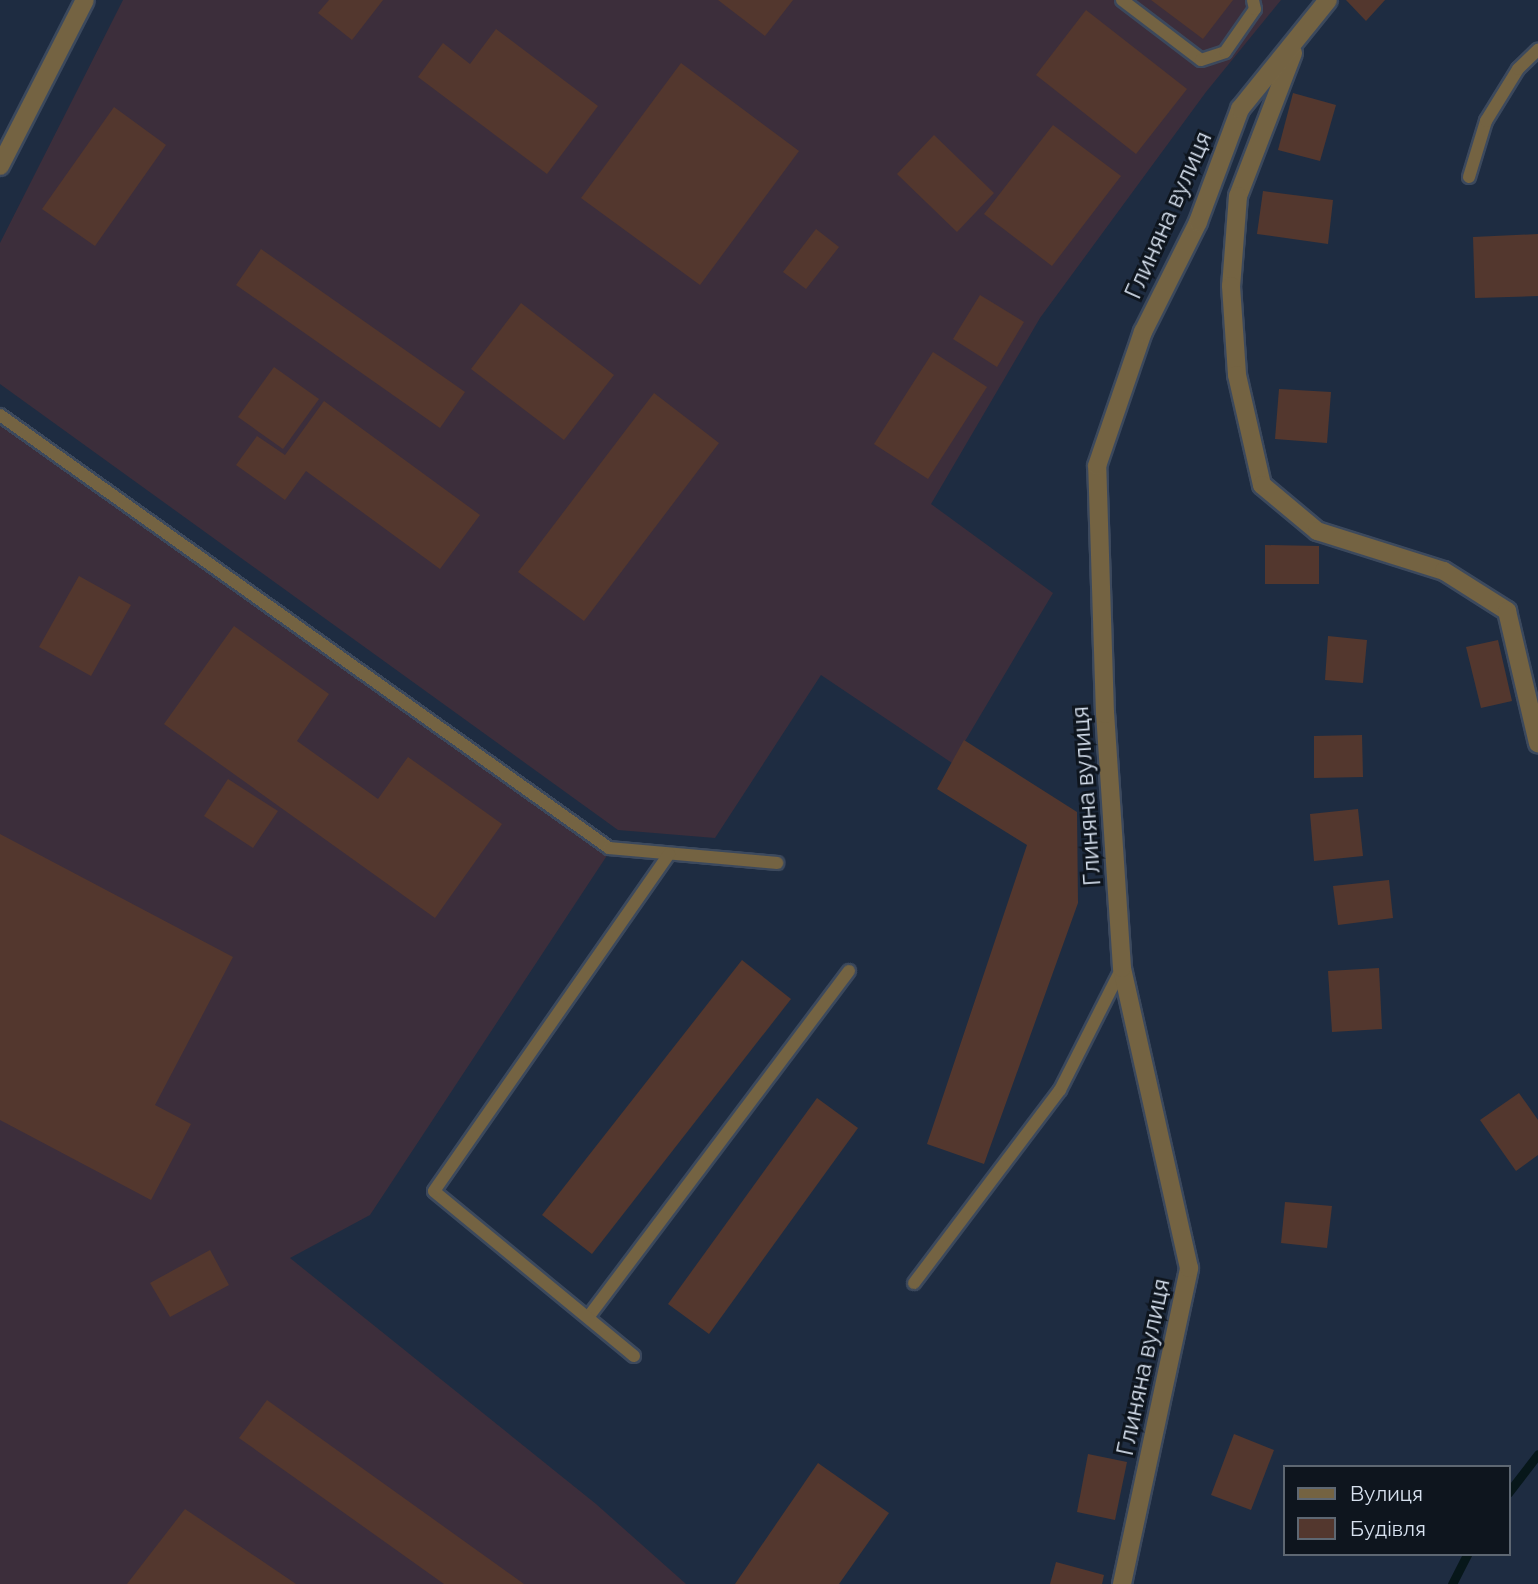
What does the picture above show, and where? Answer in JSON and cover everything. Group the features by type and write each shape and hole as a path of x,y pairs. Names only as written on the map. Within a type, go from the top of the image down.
{"street":[{"path":"0,166 85,0"},
{"name":"Глиняна вулиця","path":"1122,1584 1189,1268 1122,968 1105,714 1097,466 1143,332 1198,222 1240,109 1328,0"},
{"name":"Глиняна вулиця","path":"1298,40 1238,196 1231,286 1237,375 1262,485 1317,531 1444,571 1507,611 1538,743"}],"lane":[{"path":"1122,0 1201,60 1225,52 1255,9 1254,0"},
{"path":"1469,177 1486,121 1518,69 1538,50"},
{"path":"0,415 609,848 777,863"},
{"path":"634,1356 589,1316 434,1191 669,854"},
{"path":"914,1283 1060,1090 1122,968"},
{"path":"589,1316 849,971"}],"shaded area":[{"path":"123,0 1281,0 1206,92 1040,318 931,504 1053,593 952,763 821,675 715,838 618,830 0,384 0,243"},
{"path":"0,420 608,854 370,1215 290,1258 596,1504 686,1584 0,1584"}],"building":[{"path":"329,0 383,0 352,40 318,13"},
{"path":"718,0 793,0 765,36"},
{"path":"1151,0 1233,0 1203,39"},
{"path":"1346,0 1385,0 1366,21"},
{"path":"1086,10 1187,89 1136,154 1036,75"},
{"path":"496,29 598,106 547,174 418,77 443,43 470,64"},
{"path":"681,63 799,151 700,285 581,198"},
{"path":"1293,93 1336,105 1320,161 1278,150"},
{"path":"114,107 166,145 95,246 42,209"},
{"path":"1053,125 1121,176 1052,266 984,214"},
{"path":"934,135 994,193 957,232 897,174"},
{"path":"1263,191 1333,200 1328,244 1257,234"},
{"path":"816,229 839,247 806,289 783,272"},
{"path":"1538,234 1538,296 1475,298 1473,237"},
{"path":"261,249 465,392 440,428 236,285"},
{"path":"980,295 1024,322 997,367 953,339"},
{"path":"521,303 614,375 564,440 471,369"},
{"path":"933,352 987,387 928,479 874,444"},
{"path":"274,367 319,399 283,449 238,417"},
{"path":"1279,389 1331,392 1327,443 1275,439"},
{"path":"654,393 719,443 584,621 518,572"},
{"path":"324,401 480,515 440,569 306,471 285,500 236,465 257,436 285,455"},
{"path":"1265,545 1319,546 1319,584 1265,584"},
{"path":"79,576 131,605 91,676 39,647"},
{"path":"234,626 329,694 297,741 378,799 408,757 502,824 435,918 164,724"},
{"path":"1328,636 1367,640 1363,683 1325,680"},
{"path":"1498,640 1512,701 1481,708 1466,647"},
{"path":"1362,735 1363,777 1314,778 1314,736"},
{"path":"964,740 1077,812 1078,903 984,1164 927,1144 1027,845 937,789"},
{"path":"228,779 278,811 253,848 204,816"},
{"path":"1358,809 1363,856 1314,861 1310,814"},
{"path":"0,834 233,957 155,1105 191,1124 151,1200 0,1120"},
{"path":"1389,880 1393,918 1338,925 1333,886"},
{"path":"742,960 791,999 592,1254 542,1215"},
{"path":"1379,968 1382,1029 1332,1032 1328,971"},
{"path":"1519,1093 1538,1120 1538,1155 1516,1171 1480,1120"},
{"path":"817,1098 858,1128 709,1334 668,1304"},
{"path":"1285,1202 1332,1206 1327,1248 1281,1243"},
{"path":"210,1250 229,1285 170,1317 150,1283"},
{"path":"267,1400 524,1584 444,1584 239,1438"},
{"path":"1234,1434 1274,1450 1251,1510 1211,1495"},
{"path":"1088,1454 1127,1462 1115,1520 1077,1512"},
{"path":"818,1463 889,1513 839,1584 735,1584"},
{"path":"185,1509 296,1584 127,1584"},
{"path":"1056,1562 1104,1575 1102,1584 1050,1584"}],"waterway":[{"path":"1510,1490 1538,1454"},
{"path":"1452,1584 1466,1556"}]}
